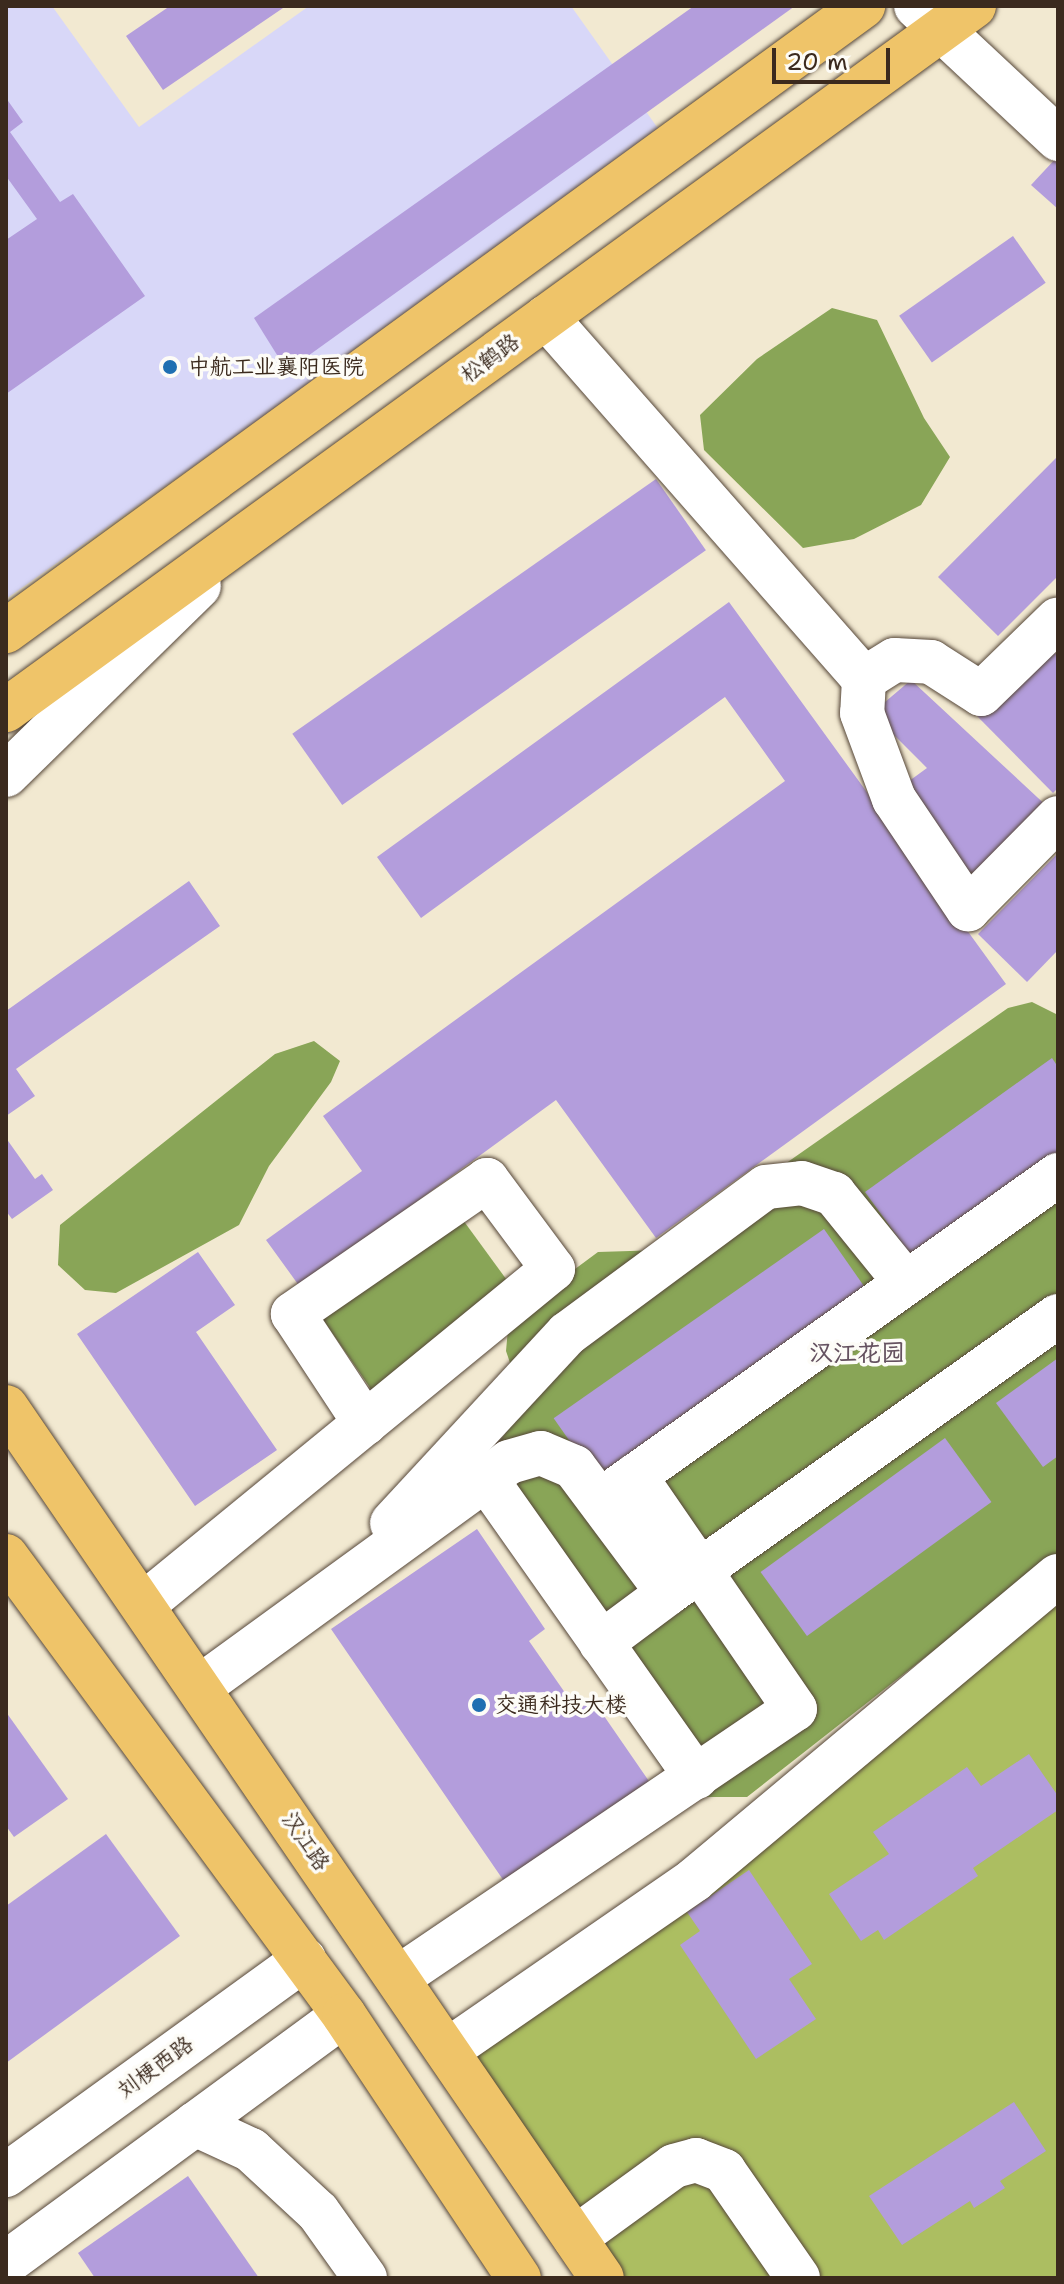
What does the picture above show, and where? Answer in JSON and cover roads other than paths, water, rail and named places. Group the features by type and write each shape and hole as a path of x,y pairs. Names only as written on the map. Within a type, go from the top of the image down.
{"main road":[{"path":"6,631 863,6"},
{"name":"松鹤路","path":"6,710 546,317 944,14"},
{"name":"汉江路","path":"6,1407 145,1603 602,2278"},
{"path":"6,1556 344,2015 519,2278"}],"street":[{"path":"944,14 1058,139"},
{"path":"546,317 864,679 862,713 894,799 968,909 1058,818"},
{"path":"6,775 266,521"},
{"path":"864,679 895,660 931,662 981,694 1058,619"},
{"path":"600,1501 1058,1175"},
{"path":"145,1603 365,1423 553,1269 487,1180 293,1314 365,1423"},
{"path":"325,1596 567,1334 766,1187 802,1183 834,1194 906,1283"},
{"path":"601,1643 1058,1316"},
{"path":"201,1686 509,1462 541,1453 574,1467 600,1501 684,1582 795,1709 399,1977"},
{"path":"635,1476 684,1582"},
{"path":"486,1479 696,1777"},
{"path":"448,2050 694,1880 1058,1576"},
{"name":"刘梗西路","path":"6,2175 304,1959"},
{"path":"6,2263 344,2015"},
{"path":"195,2124 251,2150 318,2212 365,2278"},
{"path":"575,2238 674,2166 696,2160 724,2171 798,2278"}],"place":[{"name":"中航工业襄阳医院","path":"170,367"},
{"name":"交通科技大楼","path":"479,1705"}],"district":[{"name":"汉江花园","path":"857,1354"}]}
